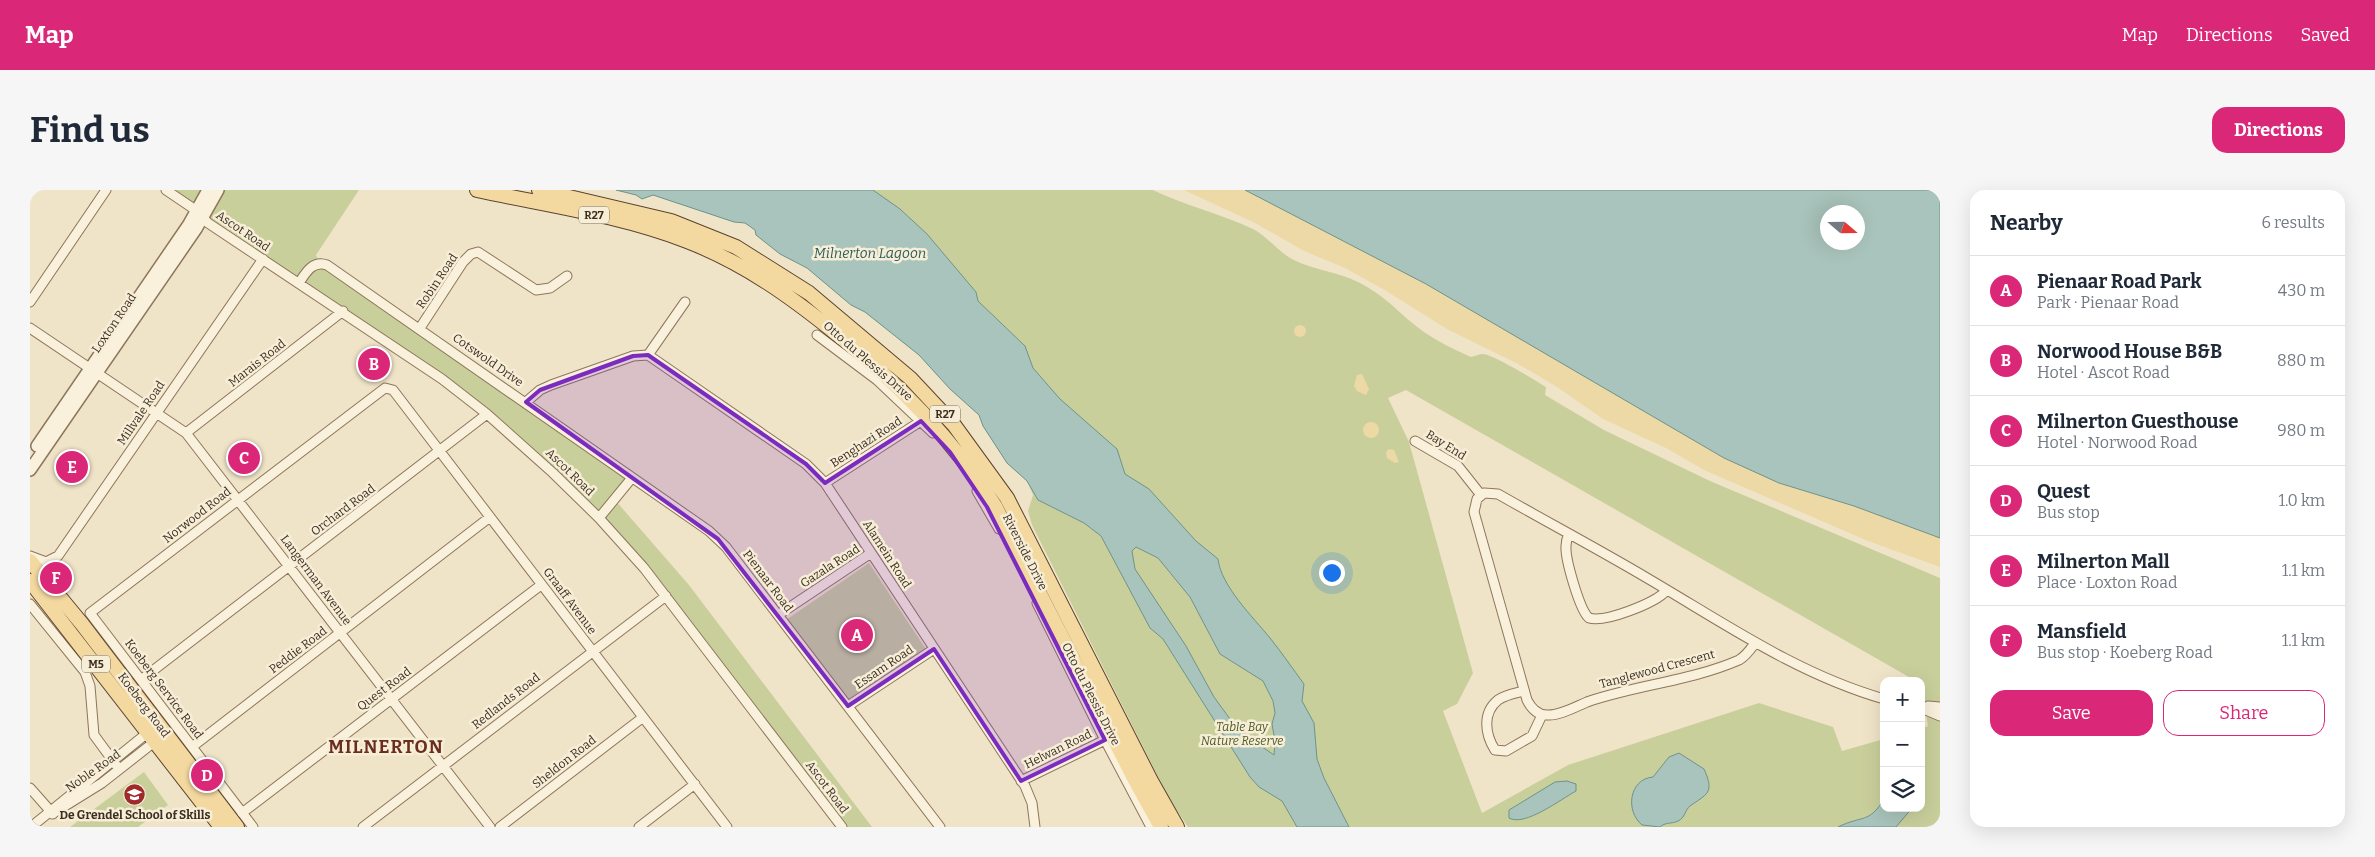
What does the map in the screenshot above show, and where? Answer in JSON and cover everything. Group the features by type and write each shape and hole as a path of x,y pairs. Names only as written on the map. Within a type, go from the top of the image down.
{"main road":[{"name":"Otto du Plessis Drive","path":"477,190 637,225 709,250 751,270 786,293 888,376 953,445 996,506 1135,780 1161,827"},
{"name":"Otto du Plessis Drive","path":"538,190 670,220 749,254 809,293 895,364 924,392 973,448 1007,498 1151,782 1177,827"},
{"name":"Koeberg Road","path":"30,561 59,595 157,733 220,827"},
{"name":"Koeberg Road","path":"30,580 237,827"}],"street":[{"path":"30,302 106,190"},
{"name":"Ascot Road","path":"166,190 200,214 208,223 343,311 442,380 487,414 554,472 599,518 666,596 841,826"},
{"name":"Loxton Road","path":"200,214 208,190"},
{"name":"Loxton Road","path":"30,470 93,372 218,190"},
{"name":"Robin Road","path":"420,328 463,262 471,254 478,252 536,290 550,288 567,276"},
{"name":"Millvale Road","path":"30,556 46,562 58,556 263,259"},
{"name":"Cotswold Drive","path":"300,283 310,268 320,263 346,277 526,402 540,390 551,385 633,356 648,356"},
{"path":"648,356 685,302"},
{"name":"Marais Road","path":"186,434 343,311"},
{"name":"Langerman Avenue","path":"30,328 186,434 340,633 393,698 490,827"},
{"name":"Riverside Drive","path":"817,335 877,380 950,452 987,507 1151,827"},
{"name":"Alamein Road","path":"648,356 806,464 825,483 1022,781 1030,796 1035,827"},
{"name":"Loxton Road","path":"30,456 93,372"},
{"name":"Norwood Road","path":"90,613 381,389 393,390"},
{"name":"Graaff Avenue","path":"393,390 727,827"},
{"name":"Pienaar Road","path":"526,402 631,479 718,539 940,827"},
{"name":"Orchard Road","path":"142,679 487,414"},
{"name":"Benghazi Road","path":"825,483 921,422"},
{"name":"Bay End","path":"1415,441 1458,466 1481,495"},
{"path":"599,518 631,479"},
{"path":"1524,691 1499,699 1488,715 1486,727 1495,750 1506,751 1532,736 1542,715 1532,709 1524,691 1474,512 1475,504 1481,495 1491,492 1498,494 1646,577 1755,644 1835,681 1880,698"},
{"name":"Peddie Road","path":"192,747 490,517"},
{"path":"1569,534 1566,548 1568,558 1582,609 1589,618 1600,619 1648,603 1666,591"},
{"name":"Gazala Road","path":"778,615 871,554"},
{"name":"Quest Road","path":"242,813 541,584"},
{"name":"Redlands Road","path":"363,827 592,650 666,596"},
{"path":"30,604 85,672 90,686 94,735 119,769"},
{"name":"Koeberg Service Road","path":"90,613 253,827"},
{"name":"Tanglewood Crescent","path":"1542,715 1555,715 1622,690 1661,683 1735,661 1744,657 1755,644"},
{"name":"Essam Road","path":"848,706 934,649"},
{"path":"1925,708 1940,707"},
{"path":"1925,710 1940,716"},
{"name":"Sheldon Road","path":"500,827 642,718"},
{"name":"Noble Road","path":"32,826 112,760 157,733"},
{"name":"Noble Road","path":"51,812 119,769 157,733"},
{"name":"Helwan Road","path":"1022,781 1105,740"},
{"path":"639,827 695,784"},
{"path":"30,788 51,812"}],"highlighted area":[{"path":"648,355 806,464 825,483 921,421 950,452 987,507 1105,740 1021,781 934,649 848,706 718,539 526,402 540,390 633,356"}],"green space":[{"path":"166,190 208,190 197,211"},
{"path":"218,190 359,190 316,255 320,263 631,479 615,500 689,585 872,827 842,827 622,543 487,414 208,223 209,209"},
{"name":"Table Bay Nature Reserve","path":"616,190 1153,190 1255,230 1294,260 1358,282 1368,288 1386,300 1424,332 1447,346 1471,357 1482,354 1488,355 1524,373 1546,387 1545,395 1604,430 1710,481 1940,578 1940,827 1188,827 1168,797 1032,525 1028,511 1033,495 1027,481 1007,463 983,426 979,415 950,389 919,355 865,312 851,305 807,268 780,254 756,235 755,230 745,223 734,222 653,195 642,199 636,195","holes":["1406,390 1909,677 1925,677 1925,707 1928,726 1925,727 1925,812 1880,812 1880,740 1842,751 1833,727 1759,703 1568,765 1482,813 1443,711 1457,704 1473,673 1409,442 1388,398"]},
{"path":"869,563 927,651 850,703 786,620"},
{"path":"144,772 168,805 138,827 70,827"}],"sand":[{"path":"1184,190 1294,190 1940,524 1940,567 1868,541 1704,470 1666,448 1603,419 1557,387 1518,364 1447,329 1345,268 1304,251 1255,223"},
{"path":"1300,325 1306,331 1300,337 1294,331"},
{"path":"1362,374 1369,389 1366,395 1357,391 1354,386 1357,375"},
{"path":"1371,422 1377,424 1379,430 1377,436 1371,438 1365,436 1363,430 1365,424"},
{"path":"1389,449 1394,450 1399,462 1395,463 1387,458 1386,452"}],"water":[{"name":"Milnerton Lagoon","path":"616,190 873,190 900,209 927,234 976,292 978,301 1025,346 1033,368 1060,399 1117,449 1125,474 1149,489 1196,541 1218,559 1220,569 1231,590 1304,684 1302,701 1314,723 1317,759 1324,778 1349,827 1297,827 1282,801 1259,787 1250,777 1163,639 1150,628 1101,536 1084,523 1038,500 1027,481 1007,463 983,426 979,415 950,389 919,355 865,312 851,305 807,268 780,254 756,235 755,230 745,223 734,222 653,195 642,199 636,195","holes":["1136,547 1158,558 1190,597 1220,654 1263,681 1273,701 1275,713 1272,724 1275,741 1274,755 1238,730 1214,697 1186,646 1135,569 1132,551"]},
{"path":"1245,190 1940,190 1940,538 1854,506 1779,483 1724,458 1426,284"},
{"path":"1679,753 1704,769 1709,783 1708,792 1690,806 1678,821 1664,824 1660,827 1642,825 1633,812 1632,796 1634,789 1645,779 1653,777 1669,757"},
{"path":"1567,781 1576,784 1576,791 1533,816 1516,820 1509,818 1509,810 1555,782"},
{"path":"1880,805 1880,812 1909,812 1896,827 1838,827 1869,816"}],"place":[{"name":"Norwood House B&B","path":"374,364"},
{"name":"Milnerton Guesthouse","path":"244,458"},
{"name":"Milnerton Mall","path":"72,467"},
{"name":"Mansfield","path":"56,578"},
{"name":"Pienaar Road Park","path":"857,635"},
{"name":"Quest","path":"207,775"},
{"name":"De Grendel School of Skills","path":"135,794"}],"district":[{"name":"MILNERTON","path":"386,747"}]}
